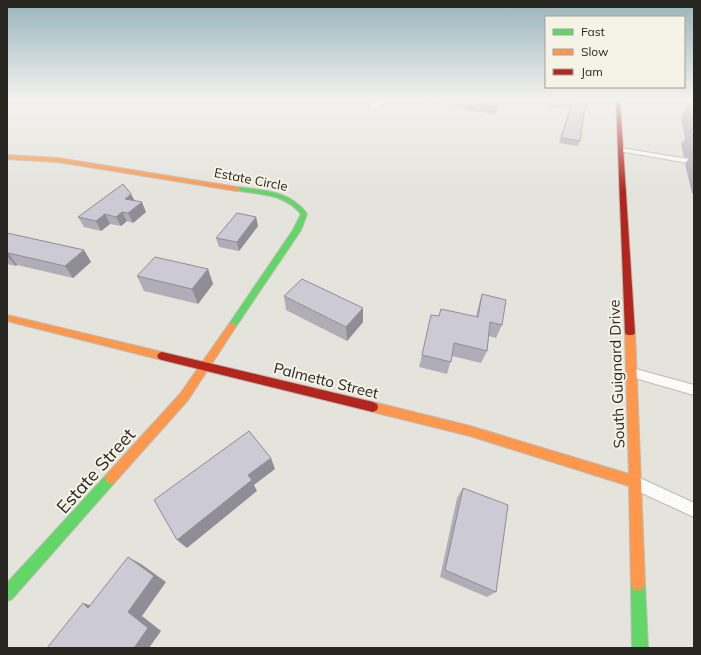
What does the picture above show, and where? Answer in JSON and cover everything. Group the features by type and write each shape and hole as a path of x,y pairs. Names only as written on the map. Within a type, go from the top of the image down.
{"main road":[{"name":"South Guignard Drive","path":"619,131 630,318 640,648"},
{"name":"Estate Circle","path":"7,158 26,157 58,160 265,193 292,200 302,209 304,214 296,230 205,366"},
{"name":"Palmetto Street","path":"7,318 470,431 634,482"},
{"name":"Estate Street","path":"7,594 184,397 205,366"}],"lane":[{"path":"620,150 694,162"},
{"path":"631,373 694,390"},
{"path":"634,482 694,510"}],"building":[{"path":"563,131 581,131 580,141 561,138"},
{"path":"691,131 694,131 694,142"},
{"path":"123,184 131,194 125,199 142,202 128,213 122,212 116,217 105,214 96,221 78,217"},
{"path":"237,213 256,217 237,242 216,238"},
{"path":"7,233 84,250 65,266 7,254"},
{"path":"155,257 208,269 192,289 137,276"},
{"path":"302,279 363,308 346,327 284,296"},
{"path":"482,294 506,300 502,325 490,322 487,351 454,343 451,362 422,355 431,315 439,316 441,309 478,317"},
{"path":"249,431 271,458 248,475 252,480 177,540 154,500"},
{"path":"463,488 508,505 496,592 445,570"},
{"path":"128,557 154,576 128,612 148,628 134,648 47,648 83,603 88,608"}],"traffic: fast":[{"path":"232,326 297,230 304,214 291,201 283,197 265,192 237,189"},
{"path":"7,594 111,478"},
{"path":"638,584 640,648"}],"traffic: slow":[{"path":"7,157 58,160 237,189"},
{"path":"7,318 162,356"},
{"path":"111,478 184,397 232,326"},
{"path":"630,333 638,584"},
{"path":"373,407 470,431 635,482"}],"traffic: jam":[{"path":"620,131 630,333"},
{"path":"162,356 373,407"}]}
